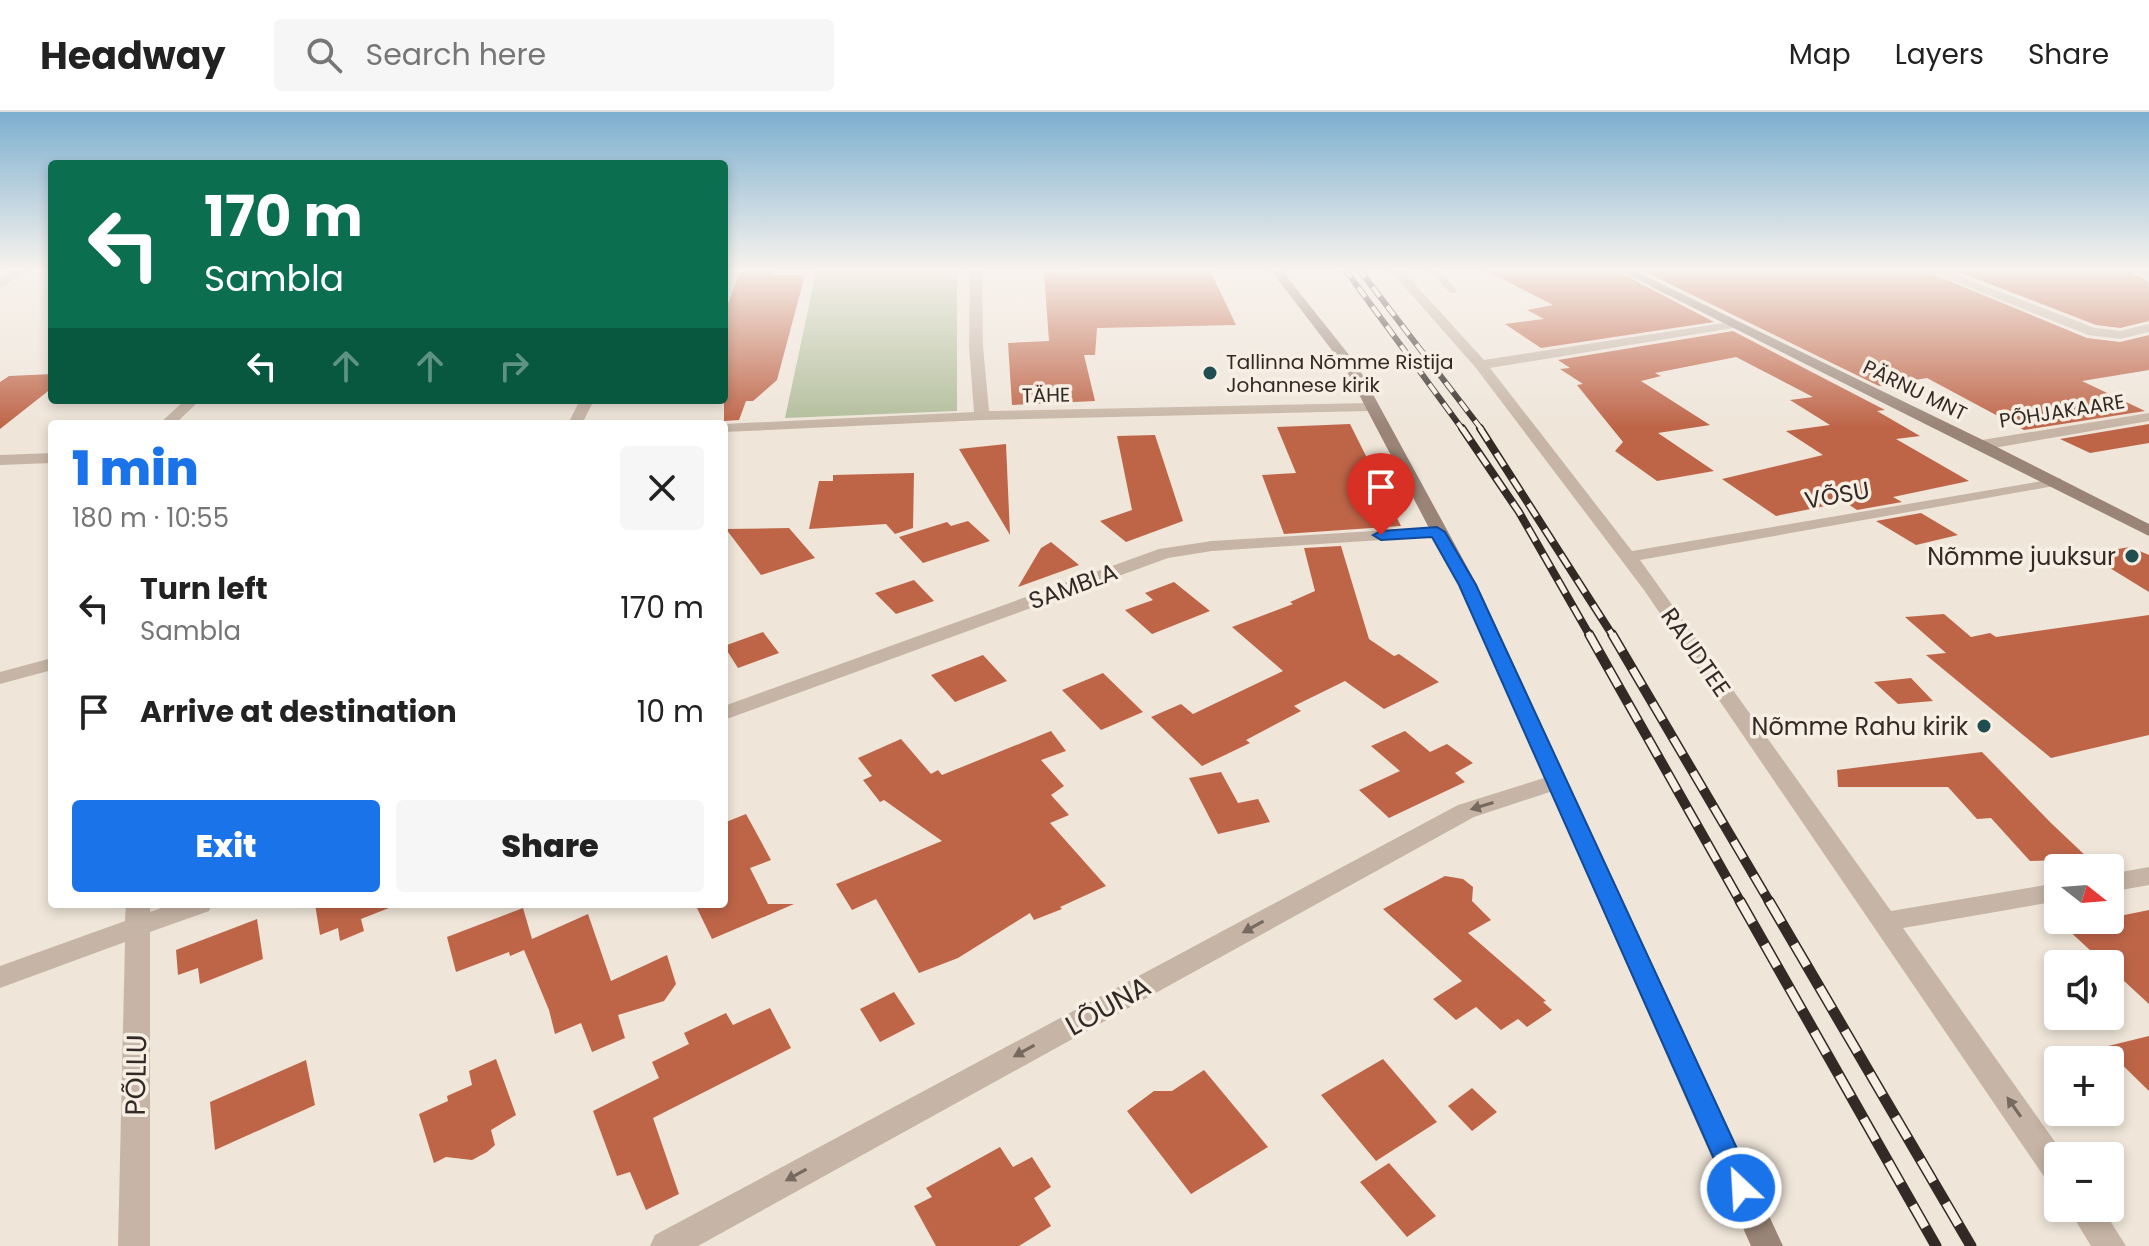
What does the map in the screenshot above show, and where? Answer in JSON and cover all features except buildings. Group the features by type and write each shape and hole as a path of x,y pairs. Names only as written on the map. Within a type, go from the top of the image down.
{"street":[{"path":"976,321 982,416"},
{"path":"1315,321 1350,365 1468,585 1767,1246"},
{"name":"RAUDTEE","path":"1441,321 1481,365 1628,557 2044,1151"},
{"name":"PÄRNU MNT","path":"1727,321 1982,445 2149,531"},
{"path":"2064,321 2093,332 2120,335 2149,328"},
{"path":"1481,365 1733,324"},
{"path":"170,420 188,404"},
{"name":"TÄHE","path":"728,428 982,416 1370,407"},
{"name":"PÕHJAKAARE","path":"1982,445 2149,417"},
{"path":"0,460 48,458"},
{"name":"VÕSU","path":"1628,557 2054,481"},
{"name":"SAMBLA","path":"728,712 1165,553 1212,546 1437,532"},
{"path":"0,678 48,665"},
{"name":"LÕUNA","path":"666,1246 1466,811 1557,782"},
{"path":"2124,880 2149,876"},
{"path":"1884,922 2044,894"},
{"path":"0,977 138,915 177,908"},
{"name":"PÕLLU","path":"134,1246 138,915"},
{"path":"2093,1222 2110,1246"}],"green space":[{"path":"806,321 957,321 957,411 785,418"}],"railway":[{"path":"1383,321 1463,430"},
{"path":"1399,321 1482,430"},
{"path":"1462,428 1519,512 1590,636"},
{"path":"1480,428 1613,636"},
{"path":"1589,634 1741,903"},
{"path":"1612,634 1770,903"},
{"path":"1740,901 1936,1246"},
{"path":"1769,901 1971,1246"}],"place":[{"name":"Tallinna Nõmme Ristija Johannese kirik","path":"1210,373"},
{"name":"Nõmme juuksur","path":"2132,556"},
{"name":"Nõmme Rahu kirik","path":"1984,726"}],"route":[{"path":"1381,535 1437,532 1468,585 1741,1188"}]}
